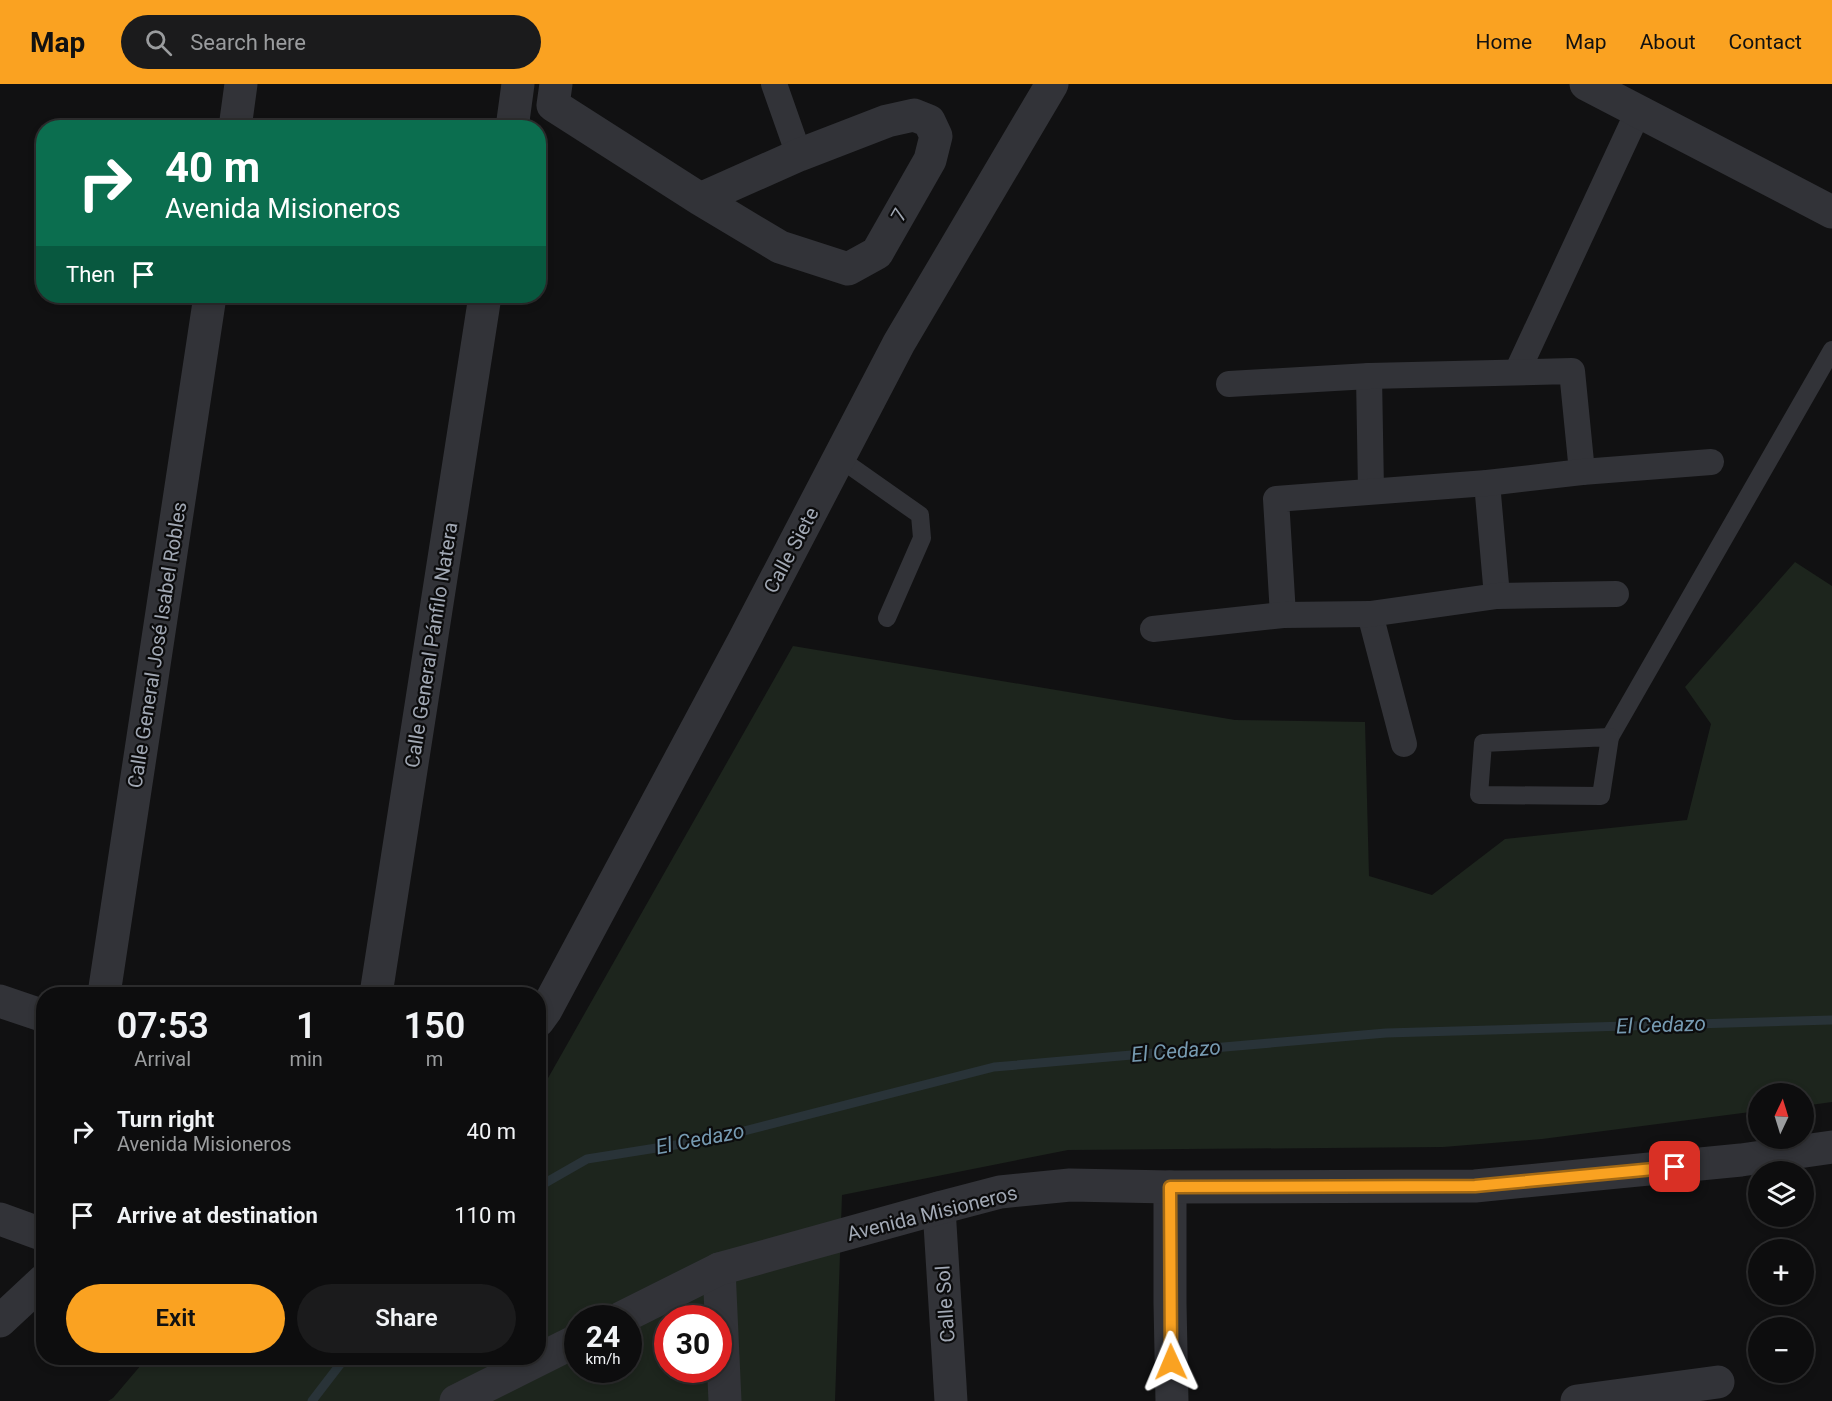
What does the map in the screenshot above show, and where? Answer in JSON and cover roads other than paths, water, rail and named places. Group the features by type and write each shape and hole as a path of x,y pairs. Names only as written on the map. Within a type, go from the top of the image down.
{"street":[{"path":"236,120 242,84"},
{"path":"513,120 518,84"},
{"path":"774,84 799,155"},
{"name":"Calle Siete","path":"546,1009 743,642 899,343 1052,84"},
{"path":"1586,84 1832,212"},
{"name":"7","path":"554,95 700,199 780,247 848,270 877,253 930,160 936,136 929,121 914,115 887,122 799,155 700,199"},
{"path":"1517,372 1638,112"},
{"name":"Calle General José Isabel Robles","path":"105,987 209,303"},
{"name":"Calle General Pánfilo Natera","path":"377,987 484,303"},
{"path":"1229,384 1369,376 1572,371 1582,472"},
{"path":"1369,376 1371,491"},
{"path":"1283,615 1276,499 1487,483 1582,472 1711,462"},
{"path":"1487,483 1497,596"},
{"path":"1153,629 1283,615 1370,614 1497,596 1616,594"},
{"path":"1370,614 1404,744"},
{"path":"0,1001 36,1013"},
{"name":"Avenida Misioneros","path":"642,1308 719,1269 1000,1192 1070,1185 1475,1186 1741,1160 1832,1146"},
{"path":"1170,1187 1172,1401"},
{"name":"Calle Sol","path":"939,1208 951,1401"},
{"path":"0,1219 36,1232"},
{"path":"719,1269 725,1401"},
{"path":"0,1321 36,1287"},
{"path":"546,1356 564,1347"},
{"path":"456,1401 528,1365"},
{"path":"1577,1401 1719,1382"}],"lane":[{"path":"1610,737 1483,743 1479,795 1601,796 1610,737 1832,350"},
{"path":"839,459 920,515 922,538 887,618"}],"waterway":[{"name":"El Cedazo","path":"546,1182 587,1159 713,1139 994,1067 1386,1033 1832,1020"},
{"name":"El Cedazo","path":"312,1401 340,1365"}]}
